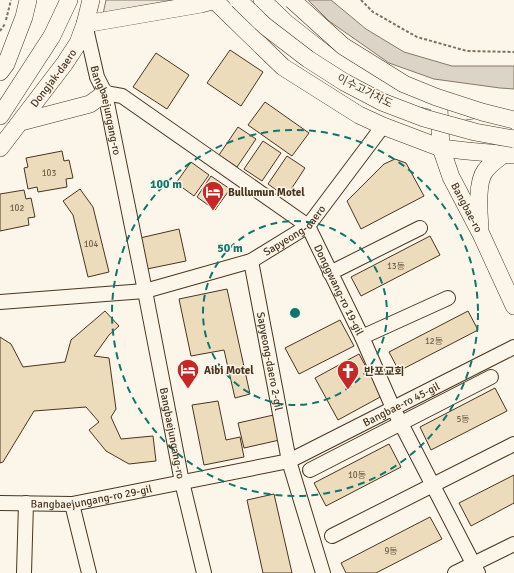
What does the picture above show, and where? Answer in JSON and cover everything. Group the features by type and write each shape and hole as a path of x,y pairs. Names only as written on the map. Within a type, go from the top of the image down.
{"main road":[{"path":"2,72 24,17 28,0"},
{"name":"Dongjak-daero","path":"0,116 52,36 69,0"},
{"name":"Dongjak-daero","path":"0,148 65,63 78,43 85,24 91,0"},
{"path":"85,24 202,4 214,0 283,67 359,115 383,126 468,151 511,152"},
{"name":"이수고가차도","path":"238,0 265,26 308,59 344,82 382,102 424,118 475,132 514,139"},
{"path":"262,0 286,23 333,60 394,93 439,103 514,113"},
{"path":"292,0 343,46 404,84 436,97 514,121"},
{"path":"21,122 90,104 104,93"},
{"name":"Bangbae-ro","path":"439,103 440,143 451,177 512,295"},
{"path":"440,143 447,134 468,128 514,121"},
{"path":"511,152 512,130 514,129"},
{"path":"481,234 479,212 480,185 482,178 485,171 492,163 511,152"}],"street":[{"name":"Bangbaejungang-ro","path":"85,24 97,77 104,93 145,291 182,482 204,573"},
{"path":"104,93 122,96 308,226"},
{"name":"Sapyeong-daero","path":"145,291 251,261 308,226 383,126"},
{"name":"Donggwang-ro 19-gil","path":"308,226 330,274 362,337 393,408 475,569"},
{"path":"330,274 420,228"},
{"name":"Sapyeong-daero 2-gil","path":"251,261 289,461"},
{"path":"0,302 145,291"},
{"path":"362,337 448,298"},
{"name":"Bangbae-ro 45-gil","path":"182,482 289,461 514,347"},
{"path":"310,470 491,377"},
{"path":"332,536 514,444"},
{"path":"289,461 323,573"},
{"name":"Bangbaejungang-ro 29-gil","path":"0,503 72,504 182,482"},
{"path":"24,573 26,503"},
{"path":"72,504 89,573"},
{"path":"455,573 475,569 514,544"}],"path":[{"path":"0,31 5,23 11,0"},
{"path":"361,0 373,12 417,38 467,51 514,52"}],"shaded area":[{"path":"106,0 187,0 103,14"},
{"path":"308,0 331,0 366,29 404,52 452,66 514,66 514,89 434,79 389,63 329,21"}],"building":[{"path":"230,50 263,72 241,106 207,83"},
{"path":"156,53 189,75 167,109 133,87"},
{"path":"265,102 309,133 292,156 248,125"},
{"path":"238,127 256,139 237,167 219,155"},
{"path":"263,141 281,153 262,181 244,169"},
{"path":"62,151 64,161 69,160 73,178 66,179 67,187 38,192 37,187 28,189 24,168 28,167 26,158"},
{"path":"287,156 305,168 286,197 268,184"},
{"path":"395,159 406,163 424,196 361,229 347,201 384,164"},
{"path":"191,162 209,175 194,196 176,183"},
{"path":"211,176 230,189 215,210 197,197"},
{"path":"80,189 93,207 109,272 88,277 73,215 63,201"},
{"path":"24,190 26,199 31,198 35,217 28,218 29,225 0,231 0,194"},
{"path":"179,229 186,261 147,269 140,238"},
{"path":"430,236 440,255 361,296 351,277"},
{"path":"227,289 250,394 235,398 224,350 191,356 179,299"},
{"path":"105,311 119,326 109,335 94,356 109,358 116,409 111,417 121,439 153,436 156,461 129,464 106,451 89,430 99,422 86,407 34,411 3,462 0,463 0,337 11,344 23,367 65,362 71,340"},
{"path":"468,311 478,330 399,371 389,352"},
{"path":"340,320 354,346 299,374 285,348"},
{"path":"359,354 382,396 338,420 315,378"},
{"path":"495,388 507,411 431,450 420,427"},
{"path":"218,401 226,440 240,437 244,457 204,465 192,405"},
{"path":"278,414 284,439 244,448 238,423"},
{"path":"389,444 401,467 326,506 314,483"},
{"path":"514,475 514,503 471,526 459,503"},
{"path":"274,494 292,573 263,573 247,500"},
{"path":"430,517 442,539 376,573 346,573 341,563"}],"place":[{"name":"Bullumun Motel","path":"213,212"},
{"name":"Aibi Motel","path":"188,390"},
{"name":"반포교회","path":"348,390"}]}
